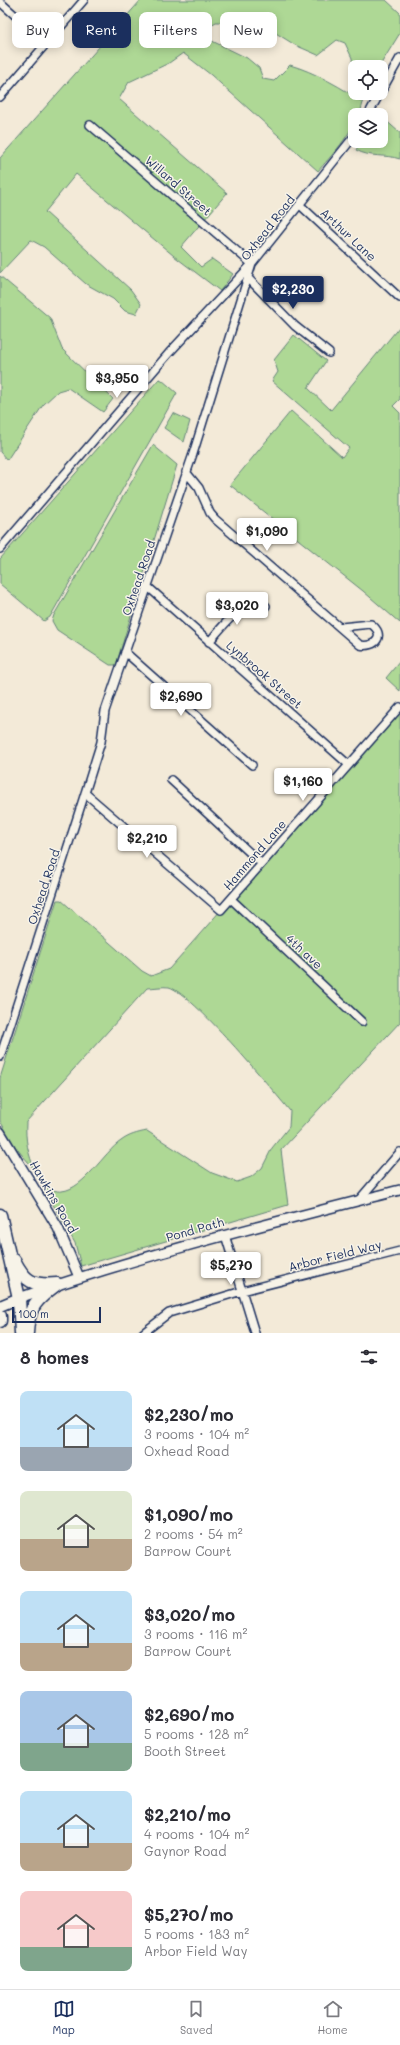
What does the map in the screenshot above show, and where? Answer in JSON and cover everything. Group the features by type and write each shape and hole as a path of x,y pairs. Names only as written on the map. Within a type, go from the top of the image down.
{"highway":[{"path":"0,1215 19,1298 21,1333"},
{"path":"7,1247 24,1278 38,1284 57,1284"},
{"path":"27,1333 28,1318 31,1311 39,1298 57,1284"},
{"path":"0,1316 0,1321"}],"main road":[{"name":"Pond Path","path":"0,1306 19,1298"}],"street":[{"path":"64,23 84,0"},
{"path":"0,2 12,13"},
{"path":"0,97 42,48"},
{"path":"388,79 400,58"},
{"name":"Willard Street","path":"90,125 252,264"},
{"name":"Oxhead Road","path":"0,1057 86,793 101,742 105,711 186,472 247,277 252,264 348,144"},
{"name":"Arthur Lane","path":"300,205 400,298"},
{"path":"0,549 169,353 252,264"},
{"path":"247,277 295,326 330,353"},
{"path":"186,472 199,488 210,513 215,519 360,645 371,645 378,640 379,634 376,628 371,624 341,627"},
{"name":"Lynbrook Street","path":"147,586 349,764"},
{"path":"209,642 232,616 249,604 256,602 266,606"},
{"path":"125,652 252,765"},
{"name":"Hammond Lane","path":"86,793 221,910 400,707"},
{"path":"170,780 261,863"},
{"name":"4th ave","path":"231,899 362,1022"},
{"name":"Hawkins Road","path":"0,1132 58,1228 79,1277"},
{"path":"358,1201 400,1152"},
{"name":"Pond Path","path":"19,1298 79,1277 225,1235 400,1190"},
{"path":"225,1235 255,1333"},
{"name":"Arbor Field Way","path":"143,1333 169,1313 242,1291 400,1251"}],"green space":[{"path":"141,0 386,0 400,13 400,33 383,60 352,60 345,43 337,40 318,55 295,45 277,34 277,12 220,12 220,22 212,24 212,12 139,12 139,48 212,48 212,41 220,45 220,48 226,48 247,58 259,68 263,79 274,81 290,65 328,81 348,92 348,100 359,100 363,103 362,108 348,108 348,134 335,152 318,171 211,75 183,53 169,63 129,82 119,99 227,193 181,247 201,267 212,259 233,274 220,291 174,256 76,174 45,212 131,290 141,304 136,314 125,311 113,299 86,284 44,247 31,240 0,273 0,158 98,48 131,48 130,12"},
{"path":"388,122 400,133 400,159 367,154 356,150 357,148 388,148"},
{"path":"0,276 50,318 62,349 113,399 103,412 68,388 58,391 43,405 7,460 0,452"},
{"path":"400,326 400,399 393,406 400,413 400,623 363,591 230,485 291,411 342,457 349,448 272,381 278,372 274,360 294,335 326,361 308,388 331,410"},
{"path":"159,379 177,393 50,617 44,621 0,584 0,559"},
{"path":"173,413 190,421 184,442 164,428"},
{"path":"153,445 177,465 116,665 110,665 57,630 52,621 54,615"},
{"path":"400,661 400,691 386,678"},
{"path":"400,707 400,1022 281,1150 288,1205 81,1266 75,1243 43,1187 60,1191 70,1189 86,1177 114,1146 133,1134 147,1131 212,1173 237,1182 251,1177 262,1168 272,1148 289,1127 290,1111 213,1023 180,993 169,987 147,988 26,1122 26,1135 30,1158 35,1170 17,1149 0,1121 0,1078 57,900 61,900 142,971 151,976 169,969"}]}
